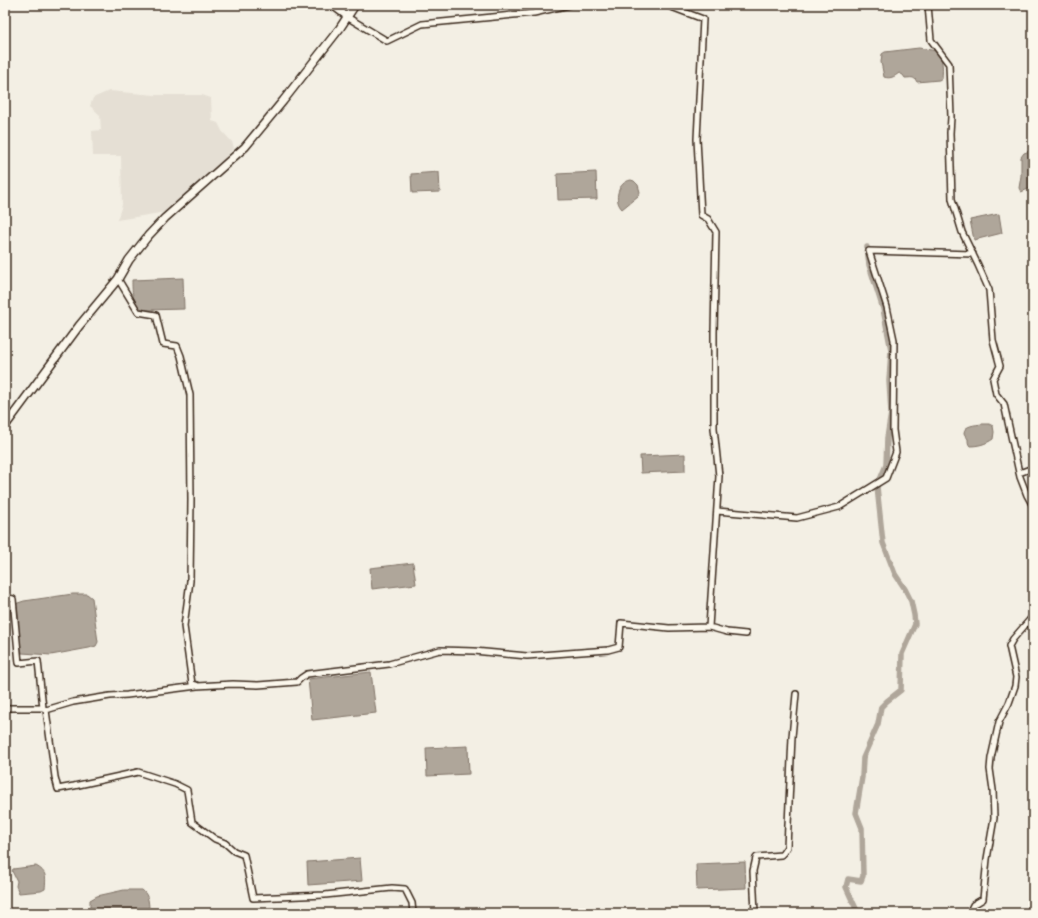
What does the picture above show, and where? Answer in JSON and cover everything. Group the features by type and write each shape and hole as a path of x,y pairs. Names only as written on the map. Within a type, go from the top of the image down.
{"main road":[{"path":"5,426 79,326 118,279 129,260 148,236 165,218 245,147 293,89 340,28 355,5"}],"street":[{"path":"331,5 347,18 387,40 422,24 534,13 569,5"},
{"path":"336,5 347,18"},
{"path":"666,5 703,19 697,139 701,215 708,219 716,232 714,428 719,476 709,627"},
{"path":"928,5 931,40 949,64 952,199 962,232 989,290 993,340 1000,366 993,379 996,394 1004,404 1018,473 1033,506"},
{"path":"717,511 797,518 839,507 886,478 896,452 893,430 894,340 887,307 869,251 973,254"},
{"path":"118,279 138,312 156,315 163,344 177,346 181,356 190,395 190,582 184,626 192,684 197,686"},
{"path":"1018,473 1033,468"},
{"path":"5,597 13,600 19,663 38,661 44,709 58,789 138,772 175,784 187,790 192,822 215,839 225,843 234,851 244,855 253,898 325,895 392,888 406,889 412,903 413,913"},
{"path":"969,913 972,904 983,899 987,859 994,818 993,790 990,769 991,758 999,722 1009,703 1015,686 1016,677 1009,646 1013,638 1033,616"},
{"path":"5,708 44,709 73,702 110,696 197,686 233,684 258,685 297,682 307,674 389,664 440,650 474,651 527,656 608,650 619,647 621,623 669,628 709,627 727,632 746,634"},
{"path":"754,913 753,871 756,858 781,855 787,847 792,737 796,694"}],"shaded area":[{"path":"919,48 937,51 942,64 942,78 939,80 917,82 913,78 905,78 899,73 892,77 884,77 881,62 882,54 885,52"},
{"path":"109,91 155,95 202,95 211,98 212,121 218,123 222,131 232,142 234,148 204,182 166,212 117,220 122,205 121,156 93,156 92,131 101,130 100,115 90,106 93,98"},
{"path":"1033,150 1033,187 1021,192 1019,188 1021,176 1021,157 1024,153"},
{"path":"439,172 440,192 412,193 411,174"},
{"path":"596,172 597,199 558,200 557,174"},
{"path":"631,180 638,185 640,192 638,196 622,209 618,201 618,192 623,184"},
{"path":"999,214 1002,233 974,240 970,220"},
{"path":"183,278 184,309 145,310 135,302 132,280"},
{"path":"989,424 993,426 993,439 976,446 970,446 964,433 966,428"},
{"path":"685,454 685,471 641,473 640,456"},
{"path":"413,563 416,584 372,589 370,568"},
{"path":"73,594 87,594 92,598 98,642 96,646 51,655 22,653 15,604 24,601"},
{"path":"371,672 376,713 312,720 308,679"},
{"path":"468,746 469,774 427,776 426,748"},
{"path":"360,858 362,881 308,885 307,862"},
{"path":"745,862 746,888 697,890 696,864"},
{"path":"36,866 42,870 45,875 45,889 41,891 19,893 16,886 17,881 12,871 13,869"},
{"path":"124,890 142,890 146,894 148,900 149,913 90,913 90,900 97,896"}],"waterway":[{"path":"858,913 846,887 848,879 861,881 863,876 862,828 856,813 862,777 863,758 878,724 881,707 901,690 902,654 915,624 911,601 895,574 883,543 877,487 886,465 887,438 891,413 889,381 891,350 883,309 869,265 867,247"}]}
